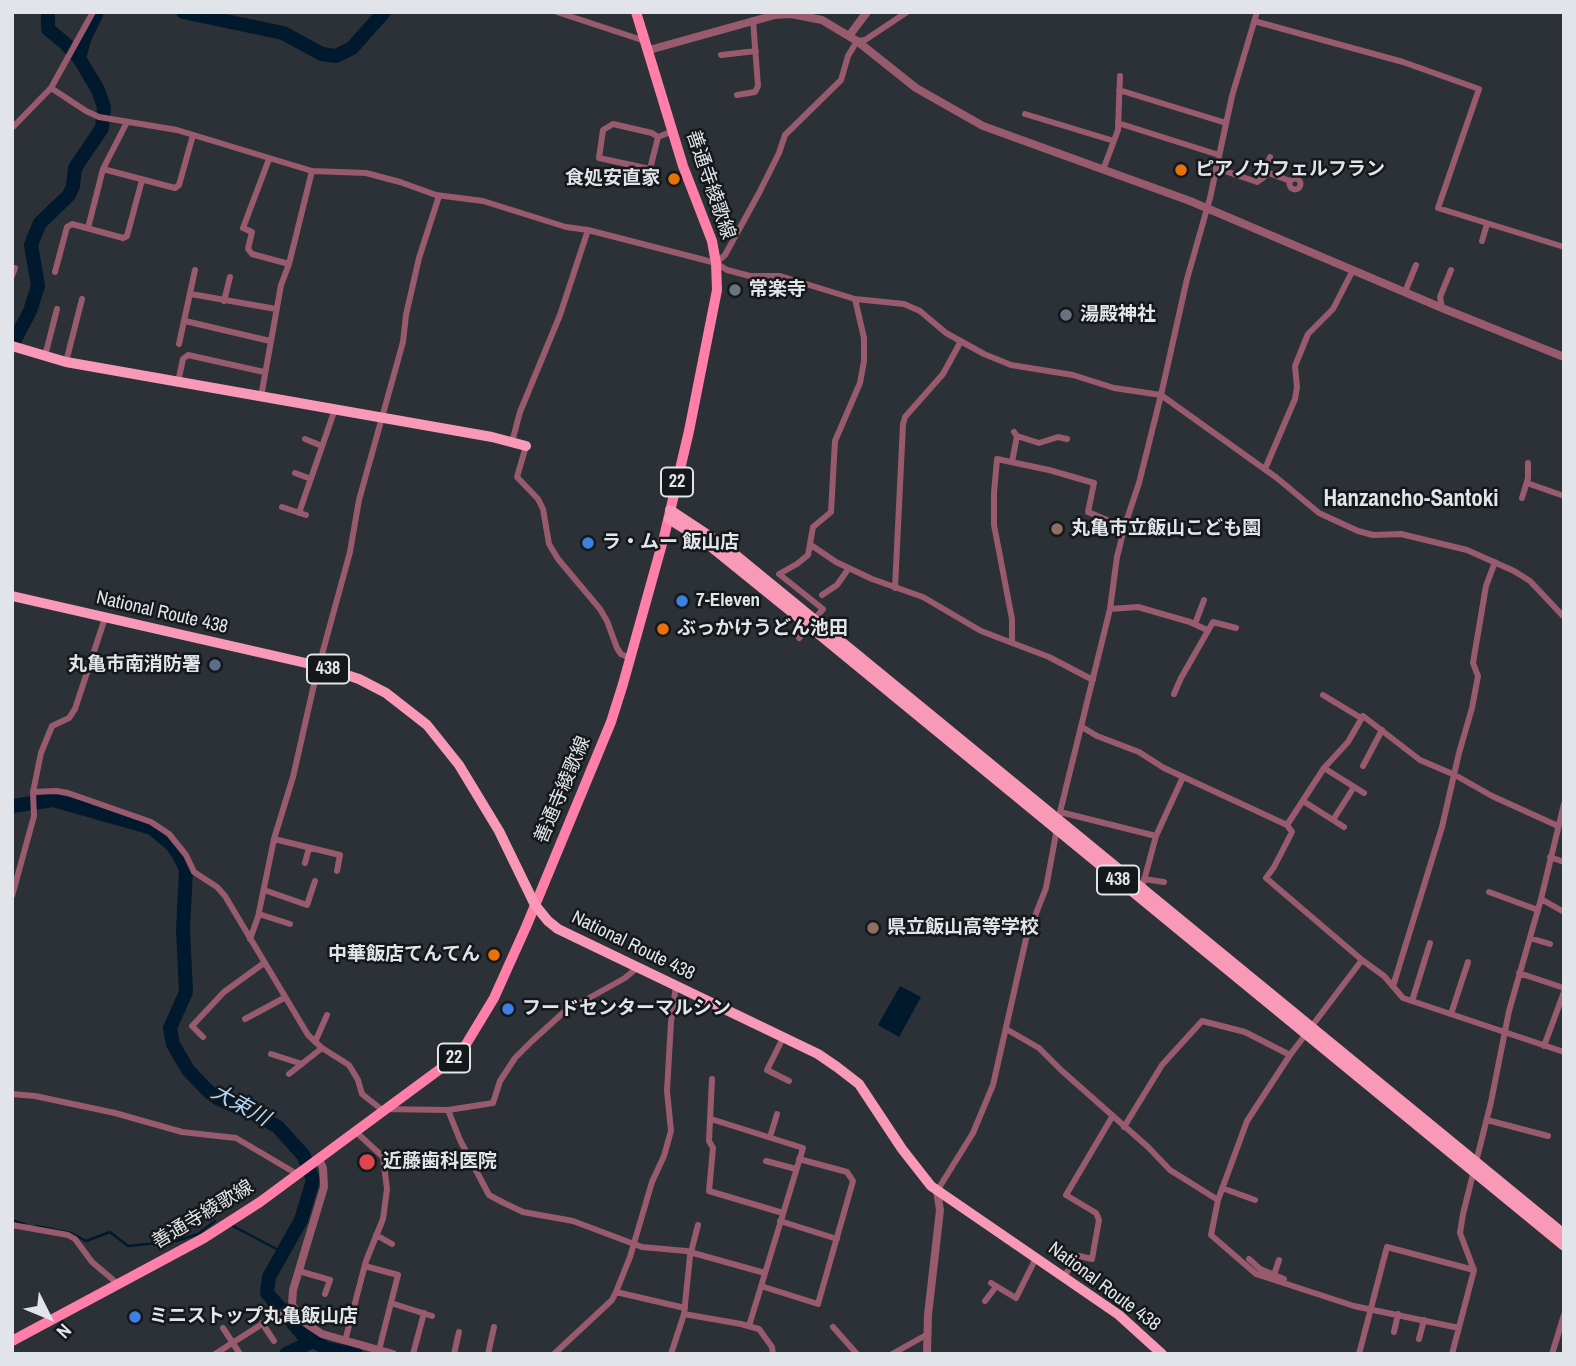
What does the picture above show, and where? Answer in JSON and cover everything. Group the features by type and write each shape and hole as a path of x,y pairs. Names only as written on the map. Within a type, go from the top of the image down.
{"highway":[{"path":"18,348 66,362 526,446"},
{"name":"438","path":"669,514 726,547 812,623 1058,820 1475,1168 1564,1246"},
{"name":"National Route 438","path":"12,596 319,666 359,679 408,708 427,725 459,765 499,831 544,918 558,929 818,1054 859,1084 915,1167 937,1191 1119,1315 1157,1351"},
{"name":"438","path":"1058,820 1143,883 1309,1031"},
{"name":"438","path":"1475,1168 1564,1234"}],"main road":[{"name":"善通寺綾歌線","path":"12,1341 237,1218 389,1110 436,1074 465,1046 494,998 611,722 669,514 717,290 712,241 673,131 636,12"}],"street":[{"path":"13,126 51,88 93,12"},
{"path":"557,12 647,45 768,15 791,14 822,20 853,39 916,88 984,126 1207,209 1564,357"},
{"path":"716,263 725,255 759,193 785,135 841,80 853,39 867,12"},
{"path":"853,39 865,40 907,12"},
{"path":"927,1354 940,1210 937,1191 973,1133 993,1085 1026,939 1046,888 1058,820 1110,609 1124,527 1139,484 1239,68 1257,12"},
{"path":"737,95 755,92 758,86 753,20"},
{"path":"1254,21 1403,62 1479,89 1438,208 1564,247"},
{"path":"721,55 756,51"},
{"path":"1103,170 1118,123 1120,76"},
{"path":"51,88 99,117 177,130 312,171 366,173 439,196 483,201 566,227 588,230 716,263 727,270 750,276 780,276 855,299 914,307 946,333 996,360 1025,369 1073,375 1114,388 1161,394 1265,469 1319,513 1373,535 1401,534 1467,550 1530,581 1564,617"},
{"path":"1119,90 1226,123"},
{"path":"1025,114 1114,141"},
{"path":"88,228 103,169 127,122"},
{"path":"1118,123 1219,155"},
{"path":"613,124 652,133 658,137 650,169 598,158 603,130 613,124"},
{"path":"658,137 673,131"},
{"path":"103,169 175,188 179,185 193,135"},
{"path":"1216,168 1257,182 1264,177 1270,157"},
{"path":"269,159 243,228 253,232 248,248 252,254 289,264"},
{"path":"261,397 276,309 312,171"},
{"path":"1266,172 1290,181"},
{"path":"55,272 67,227 72,224 123,238 127,236 142,180"},
{"path":"250,939 259,914 274,839 293,777 350,552 359,500 380,418 390,394 403,342 406,314 419,258 439,196"},
{"path":"1482,241 1487,224"},
{"path":"512,443 520,412 560,315 588,230"},
{"path":"1405,292 1416,265"},
{"path":"179,344 195,270"},
{"path":"1265,469 1295,399 1295,366 1308,334 1333,309 1353,270"},
{"path":"1442,308 1440,297 1451,270"},
{"path":"224,301 230,277"},
{"path":"191,294 276,309"},
{"path":"66,362 82,299"},
{"path":"799,638 823,609 779,574 808,555 813,527 831,512 835,441 860,383 864,361 864,338 855,299"},
{"path":"45,356 57,309"},
{"path":"185,321 270,341"},
{"path":"895,588 903,424 905,417 943,374 961,341"},
{"path":"178,382 183,359 188,355 264,372"},
{"path":"282,507 302,514 335,409"},
{"path":"1012,462 1015,434 1039,443 1058,437 1067,439"},
{"path":"305,439 322,446"},
{"path":"526,446 517,477 543,509 549,544 558,559 600,609 621,654 630,658"},
{"path":"1012,642 1010,606 995,525 997,459 1094,483 1088,512 1124,527"},
{"path":"1522,498 1527,483 1528,463"},
{"path":"295,473 311,479"},
{"path":"1527,483 1564,496"},
{"path":"811,545 849,568 923,597 981,631 1049,657 1093,680"},
{"path":"1392,986 1442,827 1455,775 1476,688 1478,676 1473,663 1486,586 1495,562"},
{"path":"822,596 837,584 849,568"},
{"path":"1195,624 1204,600"},
{"path":"1110,609 1138,607 1207,630"},
{"path":"12,896 26,852 41,753 49,731 56,723 69,718 75,709 105,618"},
{"path":"1174,694 1213,622 1236,628"},
{"path":"1323,695 1361,718 1363,716 1420,760 1558,826"},
{"path":"1287,825 1324,768 1348,742 1361,718"},
{"path":"1082,727 1097,736 1139,752 1183,778 1287,825 1292,832 1266,878 1384,976 1403,998 1564,1052"},
{"path":"1363,766 1382,730"},
{"path":"1324,768 1364,793"},
{"path":"1164,882 1143,883 1156,836 1183,778"},
{"path":"1333,820 1354,787"},
{"path":"33,793 68,793 151,822 179,843 194,872 217,887 225,896 308,1035 322,1048 349,1065 362,1094 381,1109 448,1110 493,1103 500,1082 516,1058 532,1041 564,1012 625,978 638,967"},
{"path":"1303,801 1343,827"},
{"path":"1452,1354 1474,1270 1460,1233 1504,1034 1563,808"},
{"path":"1058,820 1156,836"},
{"path":"274,839 340,855 337,871"},
{"path":"305,863 309,848"},
{"path":"1550,857 1564,862"},
{"path":"264,890 307,905 315,881"},
{"path":"1489,892 1502,900 1538,910"},
{"path":"1541,899 1564,912"},
{"path":"259,914 290,924"},
{"path":"1530,938 1550,944"},
{"path":"1412,1001 1430,943"},
{"path":"1362,960 1290,1055 1247,1121 1222,1188 1211,1235 1256,1273 1354,1306 1459,1328"},
{"path":"1451,1014 1468,962"},
{"path":"203,1037 192,1026 224,992 264,964"},
{"path":"1519,973 1564,990 1544,1045"},
{"path":"557,1353 612,1300 634,1244 671,1131 667,1091 676,986"},
{"path":"244,1019 284,998"},
{"path":"315,1042 327,1015"},
{"path":"1124,1127 1162,1065 1202,1021 1245,1032 1290,1055"},
{"path":"1006,1029 1039,1048 1180,1178 1219,1200"},
{"path":"783,1038 767,1070 789,1081"},
{"path":"289,1074 322,1048"},
{"path":"271,1054 302,1064"},
{"path":"712,1079 709,1141 713,1148 709,1191 783,1213"},
{"path":"12,1094 35,1096 115,1113 182,1132 236,1138 299,1173"},
{"path":"448,1110 460,1140 489,1195 523,1212 573,1221 634,1244 691,1253 765,1273"},
{"path":"770,1137 777,1114"},
{"path":"1064,1276 1079,1256 1092,1259 1099,1220 1096,1213 1066,1195 1112,1117"},
{"path":"711,1119 803,1147 748,1326"},
{"path":"1487,1119 1548,1136"},
{"path":"345,1341 365,1266 383,1219 387,1189 383,1157 356,1132"},
{"path":"761,1286 818,1304 853,1181 847,1172 799,1159"},
{"path":"290,1306 324,1187 323,1168 317,1160"},
{"path":"766,1160 796,1169"},
{"path":"1222,1188 1255,1200"},
{"path":"780,1221 837,1238"},
{"path":"12,1225 75,1238 92,1262 118,1284"},
{"path":"671,1354 684,1311 691,1253 698,1225"},
{"path":"376,1235 392,1244"},
{"path":"1359,1354 1387,1247 1474,1270"},
{"path":"985,1301 993,1286 1016,1298 1036,1258"},
{"path":"1249,1259 1260,1269 1285,1280 1284,1283"},
{"path":"1274,1275 1279,1260"},
{"path":"365,1266 398,1275 379,1350"},
{"path":"299,1270 330,1280 326,1294"},
{"path":"616,1292 759,1329 772,1347 773,1354"},
{"path":"391,1303 432,1316"},
{"path":"290,1306 312,1329 393,1354"},
{"path":"215,1354 290,1306"},
{"path":"413,1354 424,1313"},
{"path":"1394,1332 1398,1314"},
{"path":"1552,1354 1564,1315"},
{"path":"1419,1339 1424,1320"},
{"path":"262,1323 274,1341"},
{"path":"488,1354 494,1327"},
{"path":"833,1327 857,1354"},
{"path":"223,1328 240,1354"},
{"path":"454,1354 459,1332"},
{"path":"892,1354 928,1334"}],"water":[{"path":"900,986 921,997 899,1037 878,1025"}],"waterway":[{"name":"大束川","path":"12,345 30,311 38,286 31,245 34,237 40,223 69,195 75,168 102,128 104,107 98,90 79,58 48,29 48,12"},
{"name":"大束川","path":"79,58 97,12"},
{"name":"大束川","path":"183,12 283,33 322,54 336,56 352,48 384,12"},
{"name":"大束川","path":"12,806 53,800 152,828 172,845 179,855 186,869 183,930 186,992 170,1028 173,1044 188,1070 208,1091 278,1127 304,1156 313,1180 301,1220 269,1277 267,1293 303,1335 327,1349 356,1354"},
{"path":"12,1220 26,1225"},
{"path":"36,1226 71,1233 86,1241 110,1232 128,1246 176,1241 198,1234 215,1221"},
{"path":"233,1226 282,1252"},
{"path":"286,1354 313,1341"}],"place":[{"name":"ピアノカフェルフラン","path":"1181,170"},
{"name":"食処安直家","path":"674,179"},
{"name":"常楽寺","path":"735,290"},
{"name":"湯殿神社","path":"1066,315"},
{"name":"丸亀市立飯山こども園","path":"1057,529"},
{"name":"ラ・ムー 飯山店","path":"588,543"},
{"name":"7-Eleven","path":"682,601"},
{"name":"ぶっかけうどん池田","path":"663,629"},
{"name":"丸亀市南消防署","path":"215,665"},
{"name":"県立飯山高等学校","path":"873,928"},
{"name":"中華飯店てんてん","path":"494,955"},
{"name":"フードセンターマルシン","path":"508,1009"},
{"name":"近藤歯科医院","path":"367,1162"},
{"name":"ミニストップ丸亀飯山店","path":"135,1317"}],"district":[{"name":"Hanzancho-Santoki","path":"1411,500"}]}
